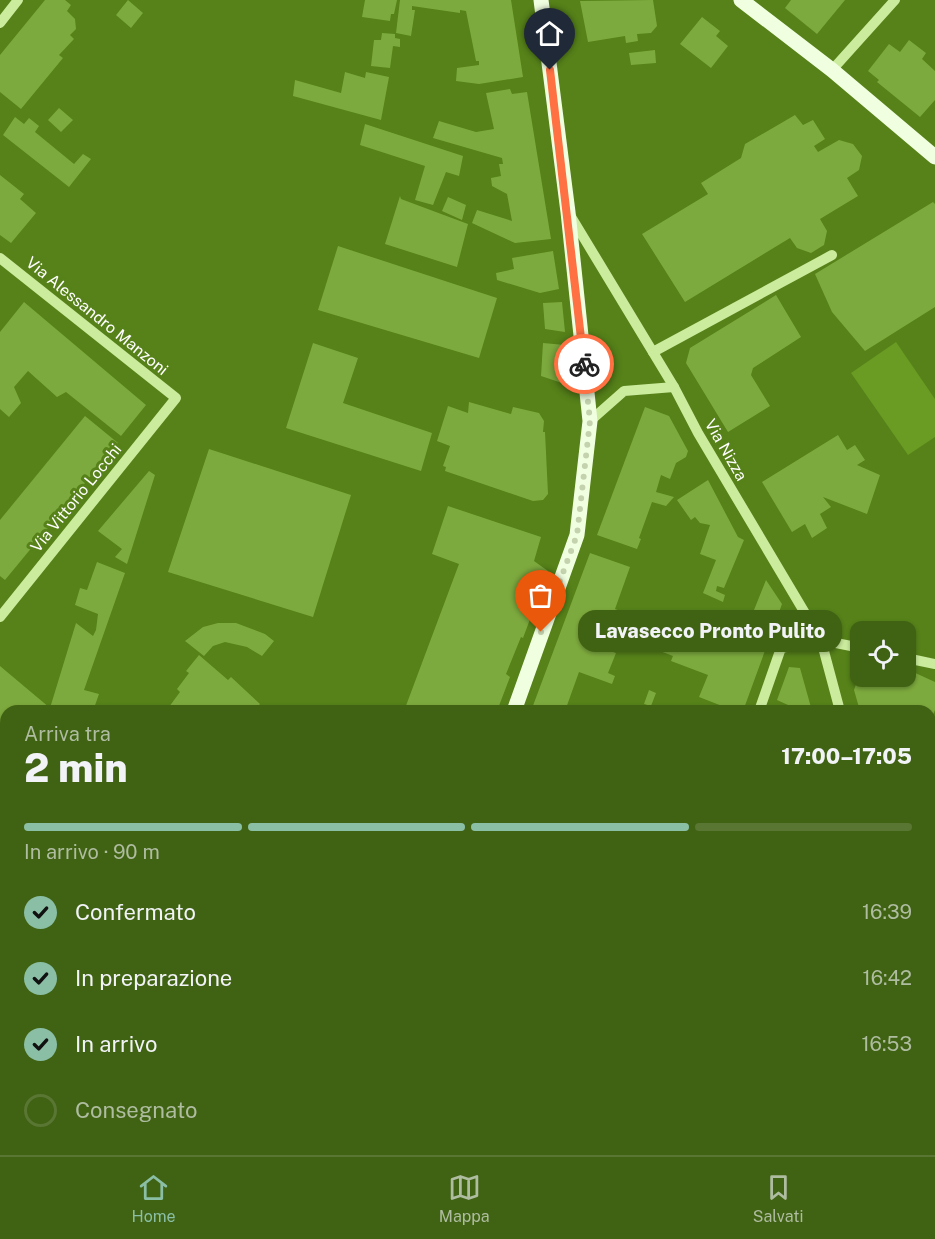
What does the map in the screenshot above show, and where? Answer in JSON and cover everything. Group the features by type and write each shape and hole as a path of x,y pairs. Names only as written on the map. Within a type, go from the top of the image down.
{"main road":[{"path":"516,705 577,535 590,421 568,212 541,0"},
{"path":"741,0 832,70 935,157"}],"street":[{"path":"0,23 18,0"},
{"path":"832,70 895,0"},
{"name":"Via Nizza","path":"568,212 674,387 698,433 821,640 838,705"},
{"path":"653,352 832,255"},
{"name":"Via Alessandro Manzoni","path":"0,258 176,398"},
{"path":"590,421 624,391 674,387"},
{"name":"Via Vittorio Locchi","path":"0,618 176,398"},
{"path":"761,705 781,648 821,640 850,646"},
{"path":"916,660 935,664"}],"green space":[{"path":"896,342 935,399 935,437 908,455 851,373"}],"building":[{"path":"45,0 65,0 71,5 67,11 75,19 76,29 70,35 74,39 59,55 63,58 21,109 0,92 0,55"},
{"path":"128,0 143,13 131,28 116,15"},
{"path":"365,0 397,0 390,21 362,17"},
{"path":"400,0 511,0 523,77 479,84 456,81 457,68 479,65 479,61 476,61 466,11 460,10 460,13 412,6 412,10 415,10 411,36 396,33"},
{"path":"653,0 657,26 651,33 637,34 638,41 626,43 625,36 588,42 580,1"},
{"path":"791,0 845,0 817,34 785,8"},
{"path":"702,17 720,31 716,36 728,46 711,68 680,44"},
{"path":"382,33 395,34 395,38 400,39 400,47 393,46 390,68 371,66 374,40 381,40"},
{"path":"909,40 926,53 922,59 935,71 935,100 920,117 877,82 879,80 868,71 889,44 900,52"},
{"path":"655,50 656,63 631,65 629,53"},
{"path":"345,72 365,78 366,72 389,77 381,120 293,96 295,80 341,93"},
{"path":"510,89 512,94 527,92 551,239 515,243 472,223 477,210 512,221 507,194 492,186 491,178 501,176 499,164 503,164 502,158 433,138 439,121 476,132 494,129 486,93"},
{"path":"59,108 73,120 61,132 48,120"},
{"path":"795,115 803,125 813,120 825,139 814,146 818,152 839,140 853,144 862,156 859,170 847,178 858,196 820,219 827,231 824,245 811,253 797,248 790,238 685,302 642,234 708,194 701,183 741,158 745,144"},
{"path":"15,117 24,124 29,118 39,126 35,132 74,164 83,154 91,159 69,187 3,135"},
{"path":"365,124 463,156 459,176 446,172 433,205 415,200 425,166 360,145"},
{"path":"0,175 24,194 20,199 36,213 11,243 0,235"},
{"path":"400,196 401,199 468,224 457,267 385,244"},
{"path":"448,197 466,205 462,220 442,211"},
{"path":"933,202 935,204 935,307 865,351 832,312 815,274"},
{"path":"338,246 497,298 479,358 318,310"},
{"path":"553,251 559,289 540,293 497,280 496,273 514,269 512,258"},
{"path":"776,295 801,337 753,368 751,375 770,406 728,432 686,363 690,348"},
{"path":"24,302 146,405 121,436 66,392 57,397 28,371 14,387 21,403 9,417 0,409 0,332"},
{"path":"562,302 565,332 545,329 543,303"},
{"path":"313,343 358,358 343,403 432,433 421,471 286,428"},
{"path":"543,343 565,345 562,383 541,376"},
{"path":"469,402 511,414 513,407 539,413 544,421 548,494 543,500 533,501 445,471 446,467 443,466 450,446 437,441 448,406 468,413"},
{"path":"645,407 669,416 688,451 686,457 676,463 670,479 661,475 656,492 674,497 666,506 652,502 637,549 597,535"},
{"path":"85,416 118,443 5,580 0,576 0,520"},
{"path":"838,435 847,450 855,445 865,460 857,465 880,475 867,514 823,497 831,507 820,514 827,528 812,538 805,524 792,532 762,482"},
{"path":"209,449 351,495 313,617 168,572"},
{"path":"149,471 155,475 127,564 115,557 122,549 98,531"},
{"path":"708,480 738,537 744,540 724,588 717,586 716,591 725,595 723,602 703,593 716,560 700,554 710,525 700,523 695,517 691,520 677,500"},
{"path":"448,506 541,537 534,561 548,571 523,638 521,637 506,674 510,677 499,705 406,705 459,564 432,554"},
{"path":"590,553 630,567 615,609 673,631 678,617 742,640 766,580 782,604 745,705 720,705 699,697 708,675 671,661 673,656 613,633 610,639 607,637 602,648 616,653 608,673 615,676 612,684 579,672 567,705 533,705"},
{"path":"97,562 125,573 84,690 99,694 95,705 51,705 76,623 93,636 96,630 98,614 75,605 80,588 87,590"},
{"path":"218,623 236,623 265,634 274,641 262,656 247,647 225,642 213,646 204,656 185,641 203,627"},
{"path":"199,655 228,680 231,677 260,704 170,705 180,692 177,689 189,673 186,671"},
{"path":"0,666 46,705 0,705"},
{"path":"789,667 800,668 810,705 788,705 777,700"},
{"path":"916,673 935,682 935,705 858,705 855,687 916,687"},
{"path":"649,690 656,693 651,705 644,704"}],"way so far":[{"path":"541,632 577,535 590,421 584,364"}],"place":[{"name":"Lavasecco Pronto Pulito","path":"541,632"}],"route":[{"path":"550,70 584,364"}]}
